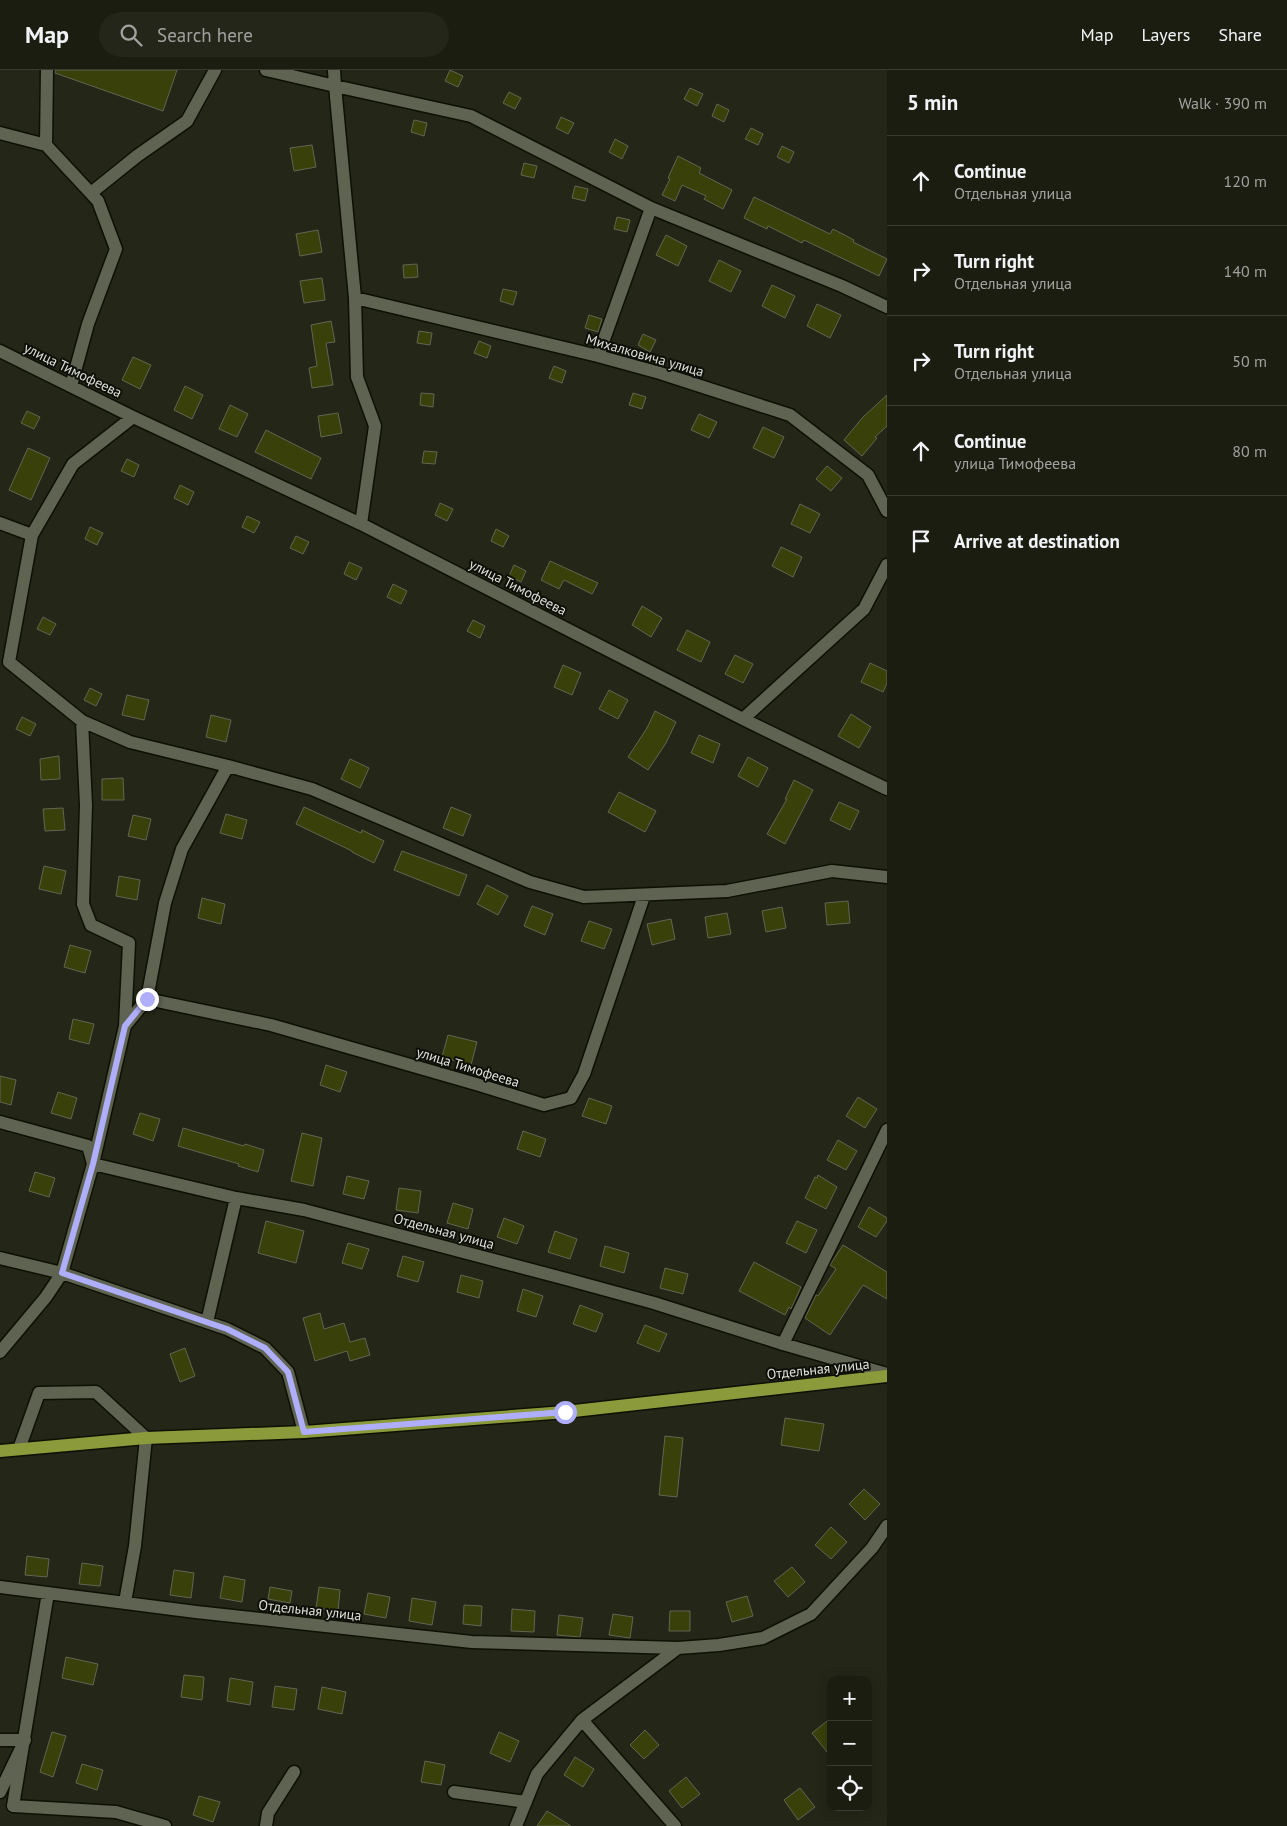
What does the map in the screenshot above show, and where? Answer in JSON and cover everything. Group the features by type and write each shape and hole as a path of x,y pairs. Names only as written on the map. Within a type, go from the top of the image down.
{"main road":[{"name":"Отдельная улица","path":"0,1451 146,1438 304,1432 565,1412 887,1375"}],"street":[{"path":"46,145 47,70"},
{"path":"91,193 137,156 187,121 215,70"},
{"path":"266,70 471,116 651,208 842,286 887,307"},
{"path":"334,70 354,298 357,377 375,426 361,524"},
{"path":"0,133 46,145 98,201 116,249 88,324 71,386"},
{"path":"598,356 651,208"},
{"name":"Михалковича улица","path":"354,298 598,356 660,373 790,415 868,474 887,512"},
{"name":"улица Тимофеева","path":"0,351 133,417 361,524 743,719 887,789"},
{"path":"133,417 73,464 32,535 4,661 82,721 130,742 228,766 312,790 530,882 584,897 644,896 727,891 832,871 887,877"},
{"path":"0,523 32,535"},
{"path":"743,719 864,609 887,565"},
{"path":"0,1352 46,1297 62,1273 93,1164 125,1026 128,943 91,925 83,904 86,805 82,721"},
{"path":"125,1026 147,999 164,903 182,849 228,766"},
{"name":"улица Тимофеева","path":"147,999 271,1025 544,1105 571,1098 584,1074 644,896"},
{"path":"0,1122 88,1146 93,1164"},
{"name":"Отдельная улица","path":"783,1344 887,1130"},
{"name":"Отдельная улица","path":"93,1164 236,1198 304,1210 575,1281 654,1303 887,1375"},
{"path":"207,1322 236,1198"},
{"path":"0,1258 62,1273 207,1322 227,1329 265,1348 288,1372 304,1432"},
{"path":"19,1450 39,1393 96,1392 146,1438 135,1546 125,1602"},
{"name":"Отдельная улица","path":"0,1587 196,1612 472,1642 678,1648 719,1645 763,1638 811,1614 872,1548 887,1526"},
{"path":"48,1593 13,1806 116,1812 165,1826"},
{"path":"516,1826 536,1774 582,1720 678,1648"},
{"path":"582,1720 675,1826"},
{"path":"0,1740 25,1740"},
{"path":"0,1792 25,1740"},
{"path":"266,1826 268,1813 294,1772"},
{"path":"454,1792 526,1802"}],"building":[{"path":"55,70 177,70 163,111 55,73"},
{"path":"450,70 463,76 458,87 445,81"},
{"path":"690,88 703,94 697,106 684,99"},
{"path":"509,92 521,98 515,109 503,103"},
{"path":"717,104 729,110 724,122 712,116"},
{"path":"561,117 574,123 568,134 556,128"},
{"path":"414,120 427,123 424,136 411,132"},
{"path":"751,128 763,134 758,145 745,139"},
{"path":"615,139 628,146 622,159 609,152"},
{"path":"312,145 316,167 294,171 290,148"},
{"path":"782,146 794,152 789,163 777,157"},
{"path":"678,156 701,168 699,173 732,190 723,209 704,199 706,196 682,185 675,201 662,195"},
{"path":"524,163 537,166 534,178 521,175"},
{"path":"575,186 588,189 585,201 572,198"},
{"path":"754,197 830,234 833,229 854,240 853,242 887,259 879,276 804,240 802,243 768,226 767,229 744,218"},
{"path":"617,217 630,220 627,232 614,229"},
{"path":"318,230 322,252 300,256 296,234"},
{"path":"666,235 687,246 678,266 656,255"},
{"path":"719,260 741,271 731,292 709,281"},
{"path":"417,264 418,277 404,278 403,265"},
{"path":"322,278 325,300 304,303 300,281"},
{"path":"772,285 795,296 785,318 762,306"},
{"path":"503,289 517,292 513,305 500,301"},
{"path":"817,304 841,315 830,338 807,326"},
{"path":"589,315 602,319 598,332 585,328"},
{"path":"331,321 335,342 326,343 333,385 312,388 309,368 317,366 311,325"},
{"path":"419,331 432,333 430,345 417,343"},
{"path":"643,334 656,340 650,352 638,345"},
{"path":"479,341 491,346 487,358 474,353"},
{"path":"133,357 151,365 140,389 122,380"},
{"path":"554,366 566,371 562,383 549,378"},
{"path":"185,386 203,395 192,419 174,410"},
{"path":"421,393 434,394 433,407 420,405"},
{"path":"633,393 646,397 642,409 629,405"},
{"path":"887,395 887,426 875,437 877,438 862,456 844,440 863,417"},
{"path":"230,405 248,414 237,437 219,429"},
{"path":"27,411 40,417 34,429 21,423"},
{"path":"338,413 342,433 321,437 318,416"},
{"path":"699,414 717,422 709,438 691,430"},
{"path":"763,427 784,437 774,458 753,448"},
{"path":"266,430 321,458 311,479 255,452"},
{"path":"28,448 50,458 31,500 9,490"},
{"path":"424,451 437,452 435,464 422,463"},
{"path":"127,459 139,465 134,477 121,471"},
{"path":"827,466 842,478 831,491 816,479"},
{"path":"180,485 194,492 188,505 174,498"},
{"path":"440,503 453,509 447,521 435,515"},
{"path":"800,504 820,514 810,533 791,524"},
{"path":"247,516 260,522 254,533 242,527"},
{"path":"90,527 103,533 97,545 85,539"},
{"path":"496,529 509,536 503,547 491,541"},
{"path":"296,536 309,542 303,554 290,548"},
{"path":"781,547 802,557 793,577 772,566"},
{"path":"550,561 598,583 592,594 564,580 559,589 541,580"},
{"path":"349,562 362,568 356,580 344,574"},
{"path":"514,565 526,571 521,582 509,576"},
{"path":"393,584 407,591 401,604 387,597"},
{"path":"642,606 662,618 651,637 632,625"},
{"path":"43,617 56,624 50,635 37,629"},
{"path":"473,620 485,626 480,638 467,631"},
{"path":"687,630 710,642 701,662 677,650"},
{"path":"735,655 753,664 743,683 725,674"},
{"path":"870,663 887,671 887,683 883,692 861,682"},
{"path":"563,665 581,673 572,695 554,687"},
{"path":"90,688 102,694 96,706 84,700"},
{"path":"609,690 628,700 618,719 599,709"},
{"path":"127,695 149,700 144,720 122,715"},
{"path":"655,711 676,722 666,743 648,770 628,757 647,728"},
{"path":"851,714 871,727 859,748 838,736"},
{"path":"211,715 231,720 226,742 206,737"},
{"path":"22,717 36,724 30,736 16,729"},
{"path":"699,735 720,744 713,763 691,753"},
{"path":"59,756 60,779 41,780 40,759"},
{"path":"748,757 768,768 758,787 738,776"},
{"path":"350,759 369,768 360,788 341,779"},
{"path":"123,778 124,800 102,800 102,779"},
{"path":"794,780 813,790 785,844 767,834 787,799 785,799"},
{"path":"619,792 656,811 645,832 608,812"},
{"path":"839,802 859,811 850,830 830,820"},
{"path":"304,807 361,833 362,830 384,841 374,863 296,824"},
{"path":"451,807 471,815 463,836 443,828"},
{"path":"63,808 65,830 45,831 43,809"},
{"path":"226,814 247,820 242,839 220,833"},
{"path":"133,815 151,819 146,840 128,836"},
{"path":"402,851 467,875 459,896 394,870"},
{"path":"44,866 66,871 61,894 39,889"},
{"path":"119,876 140,880 137,900 116,896"},
{"path":"487,885 508,896 498,915 477,904"},
{"path":"202,898 225,904 221,924 198,918"},
{"path":"848,901 850,923 827,925 825,903"},
{"path":"532,906 553,914 545,935 524,926"},
{"path":"782,907 786,928 766,932 762,911"},
{"path":"727,913 731,934 708,938 705,917"},
{"path":"671,919 675,939 652,945 647,924"},
{"path":"589,921 612,929 604,949 581,941"},
{"path":"70,945 91,951 85,973 64,967"},
{"path":"73,1019 94,1024 89,1044 69,1039"},
{"path":"448,1035 477,1042 471,1065 442,1057"},
{"path":"326,1065 347,1072 340,1092 320,1085"},
{"path":"0,1076 16,1080 11,1105 0,1102"},
{"path":"58,1092 77,1098 71,1119 51,1113"},
{"path":"858,1097 877,1109 865,1128 846,1116"},
{"path":"589,1098 612,1106 606,1124 582,1116"},
{"path":"140,1113 160,1119 153,1141 133,1134"},
{"path":"183,1128 264,1150 258,1172 238,1166 239,1164 178,1146"},
{"path":"523,1131 546,1139 540,1157 517,1149"},
{"path":"302,1133 322,1138 313,1186 291,1181"},
{"path":"838,1140 857,1151 846,1170 827,1160"},
{"path":"35,1172 55,1178 49,1197 29,1191"},
{"path":"818,1175 837,1187 826,1209 805,1198 815,1177 817,1178"},
{"path":"347,1176 369,1181 364,1199 343,1194"},
{"path":"399,1188 421,1191 418,1213 396,1210"},
{"path":"453,1203 473,1209 468,1229 447,1223"},
{"path":"869,1207 887,1218 887,1221 876,1237 858,1227"},
{"path":"504,1218 524,1226 517,1244 497,1237"},
{"path":"266,1221 304,1231 296,1263 258,1253"},
{"path":"797,1221 817,1230 806,1253 786,1243"},
{"path":"555,1231 577,1239 570,1259 548,1252"},
{"path":"348,1243 369,1249 362,1269 342,1263"},
{"path":"843,1245 887,1272 887,1299 863,1285 830,1335 805,1318 816,1295 818,1296 836,1269 830,1265"},
{"path":"605,1246 629,1253 624,1273 600,1266"},
{"path":"403,1256 424,1262 418,1282 397,1276"},
{"path":"754,1262 801,1287 791,1309 789,1307 785,1315 739,1291"},
{"path":"665,1268 688,1274 683,1294 660,1288"},
{"path":"461,1275 483,1281 479,1298 457,1292"},
{"path":"523,1289 543,1296 536,1317 517,1311"},
{"path":"580,1305 603,1314 596,1332 573,1324"},
{"path":"320,1313 324,1329 344,1323 350,1342 365,1338 370,1355 350,1361 347,1351 315,1361 303,1318"},
{"path":"645,1325 667,1334 659,1352 637,1343"},
{"path":"185,1348 195,1376 180,1382 170,1354"},
{"path":"785,1418 824,1424 819,1451 781,1445"},
{"path":"665,1436 683,1438 677,1497 659,1495"},
{"path":"864,1489 880,1504 865,1520 849,1504"},
{"path":"831,1527 847,1542 831,1559 815,1545"},
{"path":"27,1556 49,1559 47,1577 25,1575"},
{"path":"82,1563 103,1566 100,1586 79,1584"},
{"path":"792,1567 805,1582 788,1597 774,1581"},
{"path":"174,1570 194,1573 191,1598 170,1595"},
{"path":"224,1576 245,1580 242,1602 220,1598"},
{"path":"270,1587 292,1591 290,1603 268,1599"},
{"path":"319,1587 340,1590 338,1611 316,1608"},
{"path":"368,1593 390,1597 386,1618 364,1614"},
{"path":"747,1596 753,1616 732,1622 726,1602"},
{"path":"412,1598 436,1602 432,1625 409,1621"},
{"path":"464,1605 482,1606 481,1626 463,1624"},
{"path":"512,1609 535,1611 534,1632 511,1631"},
{"path":"670,1611 690,1611 690,1631 669,1631"},
{"path":"613,1614 633,1617 630,1638 609,1635"},
{"path":"559,1615 583,1618 580,1637 557,1635"},
{"path":"66,1657 98,1664 93,1685 62,1678"},
{"path":"184,1675 204,1677 202,1700 181,1697"},
{"path":"230,1678 253,1682 250,1705 227,1701"},
{"path":"275,1686 297,1689 294,1710 272,1707"},
{"path":"322,1687 346,1692 342,1714 318,1709"},
{"path":"827,1721 827,1752 812,1733"},
{"path":"645,1730 659,1745 644,1759 630,1745"},
{"path":"52,1732 66,1736 53,1777 40,1772"},
{"path":"499,1732 519,1741 510,1762 490,1753"},
{"path":"575,1757 594,1769 583,1787 564,1775"},
{"path":"425,1761 445,1765 441,1785 421,1782"},
{"path":"82,1764 103,1770 97,1790 76,1783"},
{"path":"686,1777 700,1794 682,1808 669,1791"},
{"path":"800,1788 815,1807 798,1820 784,1800"},
{"path":"199,1796 220,1802 213,1822 193,1815"},
{"path":"547,1811 571,1826 537,1826"}],"route":[{"path":"147,999 125,1026 93,1164 62,1273 227,1329 265,1348 288,1372 304,1432 565,1412"}]}
